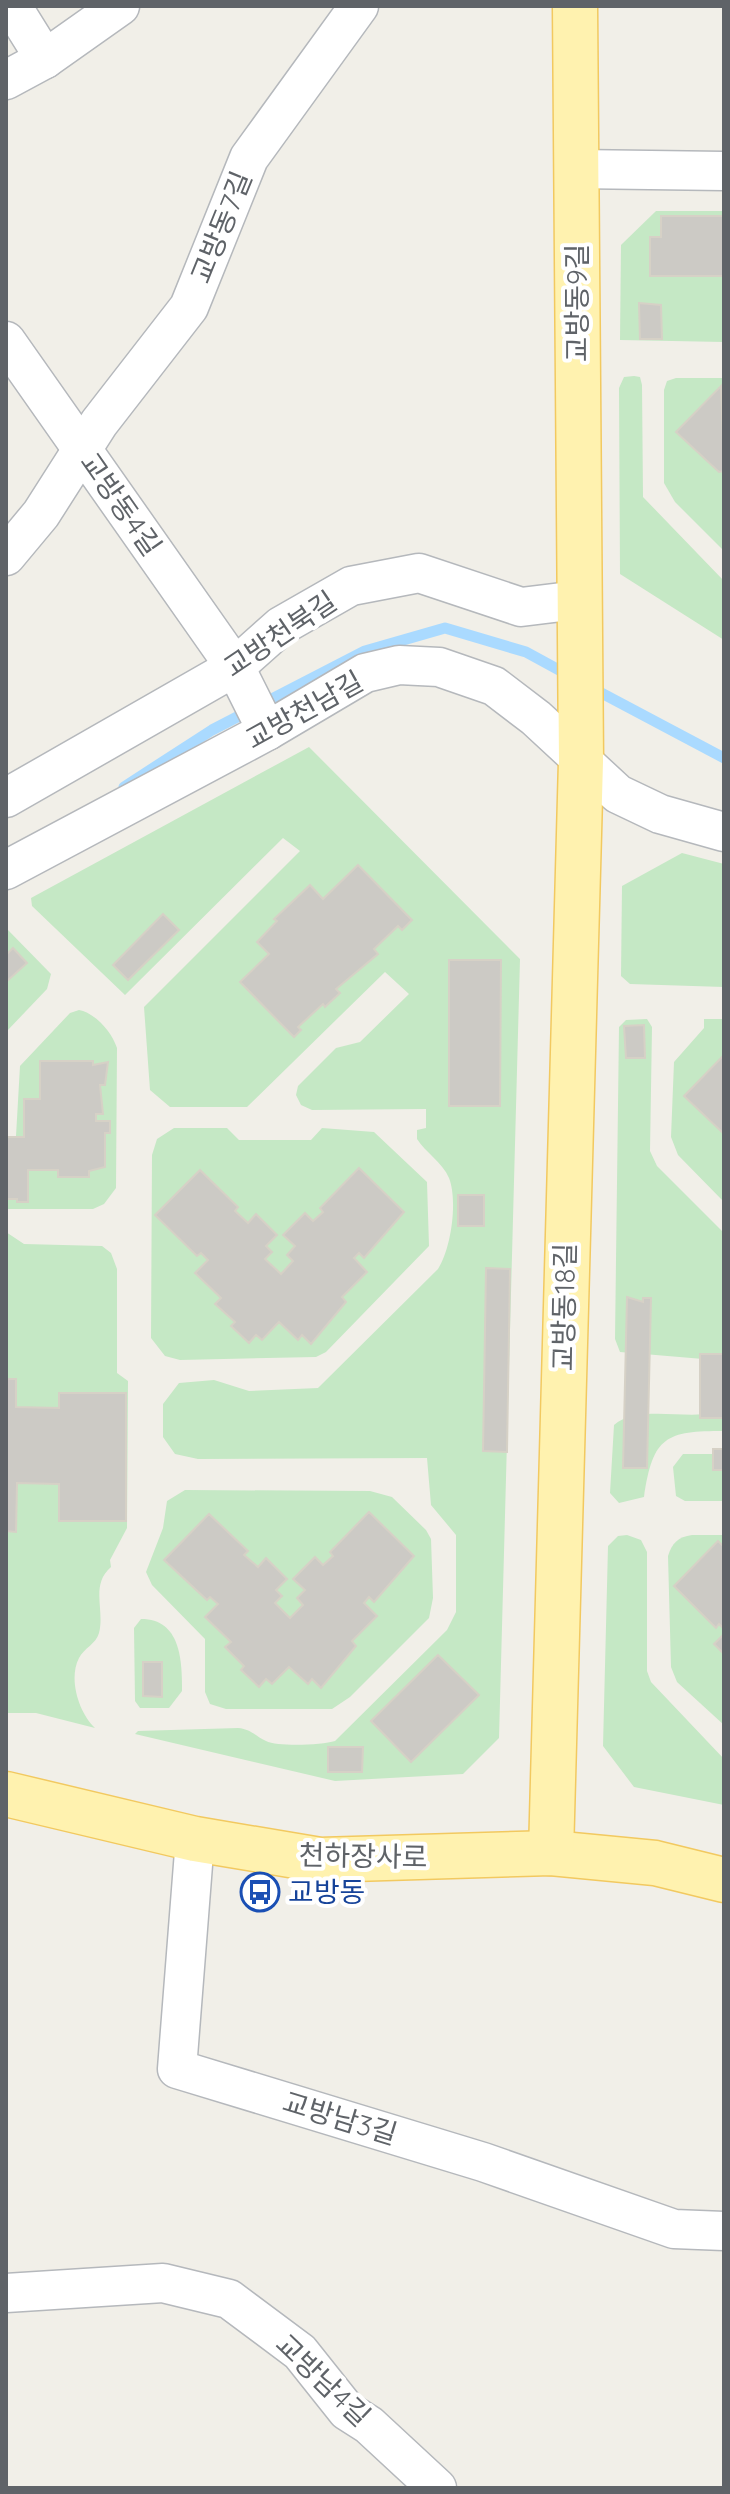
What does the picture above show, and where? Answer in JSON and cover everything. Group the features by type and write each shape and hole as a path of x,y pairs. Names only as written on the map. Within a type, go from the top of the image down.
{"main road":[{"name":"교방동9길","path":"575,6 580,712"},
{"name":"교방동18길","path":"551,1853 580,712"},
{"name":"천하장사로","path":"6,1794 195,1839 320,1860 551,1853 655,1863 724,1880"}],"street":[{"path":"12,6 45,59"},
{"path":"6,80 45,59 120,6"},
{"name":"교방동7길","path":"6,556 41,514 99,423 189,307 249,158 359,6"},
{"path":"576,169 724,171"},
{"name":"교방동4길","path":"6,341 235,667 267,731"},
{"name":"교방천북길","path":"6,798 235,667 281,626 351,586 419,573 521,607 579,617"},
{"name":"교방천남길","path":"6,870 267,731 365,673 399,665 439,667 494,686 536,718 618,794 660,814 724,832"},
{"name":"교방남3길","path":"195,1839 177,2069 483,2162 674,2229 724,2231"},
{"name":"교방남4길","path":"6,2293 163,2283 229,2299 300,2352 347,2411 369,2425 437,2488"}],"green space":[{"path":"656,211 724,211 724,342 620,340 621,245"},
{"path":"624,377 640,377 642,385 643,497 724,581 724,640 620,574 619,388"},
{"path":"676,378 724,378 724,551 675,502 664,483 664,390 667,381"},
{"path":"309,747 520,959 499,1738 463,1774 335,1781 135,1734 138,1731 238,1728 280,1744 335,1741 447,1630 456,1612 456,1535 431,1505 427,1458 198,1459 175,1454 163,1437 163,1404 179,1383 214,1380 249,1391 318,1388 438,1269 443,1260 450,1237 452,1188 446,1173 417,1139 417,1130 426,1128 426,1109 312,1110 301,1105 296,1095 298,1086 336,1048 360,1042 409,994 385,972 247,1107 170,1107 150,1090 144,1007 300,851 283,838 125,995 32,906 31,898"},
{"path":"682,853 724,864 724,987 630,984 621,976 622,886"},
{"path":"6,928 51,974 47,989 6,1032"},
{"path":"79,1010 102,1024 117,1048 116,1188 104,1204 93,1209 6,1209 6,1137 16,1136 20,1066 70,1013"},
{"path":"647,1019 652,1027 650,1151 657,1166 724,1233 724,1431 688,1433 666,1441 652,1461 644,1497 619,1503 610,1493 614,1425 624,1419 647,1414 712,1413 715,1360 620,1352 615,1339 619,1027 626,1020"},
{"path":"704,1019 724,1019 724,1202 678,1155 671,1137 674,1062 704,1028"},
{"path":"174,1128 227,1128 239,1140 311,1140 322,1128 374,1132 427,1182 429,1246 326,1352 316,1357 180,1360 165,1356 151,1338 152,1155 157,1139"},
{"path":"6,1232 24,1244 102,1246 111,1253 117,1269 117,1373 128,1381 127,1528 110,1560 111,1567 101,1582 99,1633 79,1658 75,1676 80,1705 95,1728 36,1713 6,1713"},
{"path":"683,1454 724,1454 724,1501 685,1501 676,1496 673,1467"},
{"path":"185,1490 370,1491 392,1497 426,1530 431,1539 433,1598 429,1618 350,1697 332,1709 226,1709 210,1704 205,1692 205,1639 152,1585 146,1572 163,1528 167,1501"},
{"path":"627,1535 641,1540 647,1552 647,1671 651,1682 724,1759 724,1805 634,1787 603,1746 608,1546 618,1536"},
{"path":"692,1535 724,1535 724,1725 677,1682 671,1667 668,1556 676,1541"},
{"path":"141,1619 164,1626 172,1634 180,1655 182,1691 169,1708 140,1708 135,1701 134,1628"}],"building":[{"path":"661,216 724,216 724,276 650,276 650,237 661,237"},
{"path":"639,303 661,305 662,339 640,339"},
{"path":"721,386 724,471 719,472 676,432"},
{"path":"358,865 412,920 402,930 398,926 374,949 378,954 336,989 340,993 298,1027 301,1030 294,1037 240,982 269,954 257,942 277,921 274,919 310,885 323,899"},
{"path":"163,914 179,930 128,980 113,965"},
{"path":"13,948 27,963 6,982 6,955"},
{"path":"449,960 501,960 500,1106 449,1106"},
{"path":"644,1025 645,1058 626,1058 624,1026"},
{"path":"724,1055 724,1134 684,1096"},
{"path":"40,1061 93,1061 93,1065 108,1062 105,1085 100,1085 103,1114 96,1114 96,1121 110,1121 110,1133 105,1133 105,1167 89,1171 89,1177 58,1177 58,1170 28,1170 28,1202 17,1202 17,1199 6,1199 6,1137 24,1137 24,1099 40,1099"},
{"path":"359,1168 404,1212 364,1258 359,1253 354,1258 367,1272 342,1297 346,1302 311,1344 302,1335 298,1340 279,1322 262,1340 256,1335 249,1343 231,1326 235,1322 215,1304 221,1298 195,1273 208,1260 201,1253 197,1256 155,1215 200,1170 238,1207 235,1211 248,1223 256,1214 277,1235 266,1246 272,1252 265,1259 281,1274 293,1261 287,1255 295,1246 283,1235 305,1213 313,1221 323,1212 320,1208"},
{"path":"458,1195 484,1195 484,1226 458,1226"},
{"path":"486,1268 510,1269 507,1452 483,1451"},
{"path":"627,1297 643,1302 643,1298 651,1298 647,1468 623,1468"},
{"path":"700,1354 724,1354 724,1418 700,1418"},
{"path":"6,1379 16,1379 16,1407 59,1408 59,1393 126,1393 126,1521 59,1521 59,1484 17,1483 16,1532 6,1531"},
{"path":"713,1449 724,1449 724,1470 713,1470"},
{"path":"369,1512 414,1556 374,1602 369,1597 364,1603 377,1616 352,1641 356,1646 321,1688 312,1679 308,1684 289,1667 272,1684 266,1679 259,1687 241,1670 244,1666 225,1647 231,1642 205,1617 218,1604 210,1597 207,1600 164,1560 209,1514 248,1551 244,1555 258,1567 266,1558 287,1579 276,1590 282,1596 275,1603 290,1618 303,1605 297,1598 305,1590 293,1579 315,1557 323,1565 333,1556 330,1552"},
{"path":"718,1541 724,1547 724,1629 719,1624 716,1628 674,1586"},
{"path":"724,1634 724,1654 714,1644"},
{"path":"438,1655 479,1695 411,1762 371,1721"},
{"path":"143,1662 162,1662 162,1697 143,1696"},
{"path":"328,1747 363,1747 362,1772 328,1772"}],"waterway":[{"path":"124,787 212,730 365,651 445,628 526,652 570,676"},
{"path":"592,688 724,758"}],"place":[{"name":"교방동","path":"260,1892"}]}
